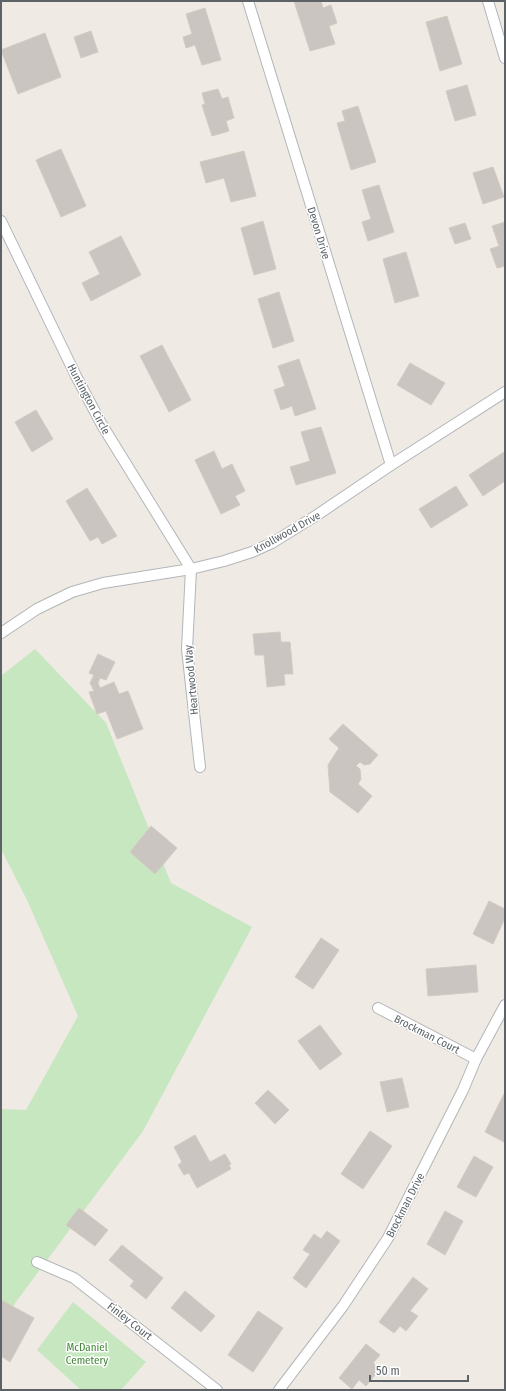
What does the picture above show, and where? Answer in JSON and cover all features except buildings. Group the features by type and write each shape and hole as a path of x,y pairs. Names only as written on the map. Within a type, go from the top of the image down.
{"street":[{"name":"Devon Drive","path":"248,1 391,465"},
{"path":"488,1 505,58"},
{"name":"Huntington Circle","path":"1,221 76,376 102,425 191,569"},
{"name":"Knollwood Drive","path":"1,633 36,609 72,592 103,582 191,569 252,552 272,543 317,515 391,465 503,397"},
{"name":"Heartwood Way","path":"191,569 186,649 200,767"},
{"name":"Brockman Drive","path":"279,1390 342,1306 388,1238 463,1090 476,1059 505,1005"},
{"name":"Brockman Court","path":"378,1008 476,1059"},
{"name":"Finley Court","path":"36,1262 74,1278 217,1390"}],"green space":[{"path":"35,649 106,723 171,883 252,927 143,1131 1,1322 1,1109 26,1110 78,1016 27,900 1,849 1,676"},
{"name":"McDaniel Cemetery","path":"73,1302 146,1362 121,1390 81,1390 37,1350"}]}
